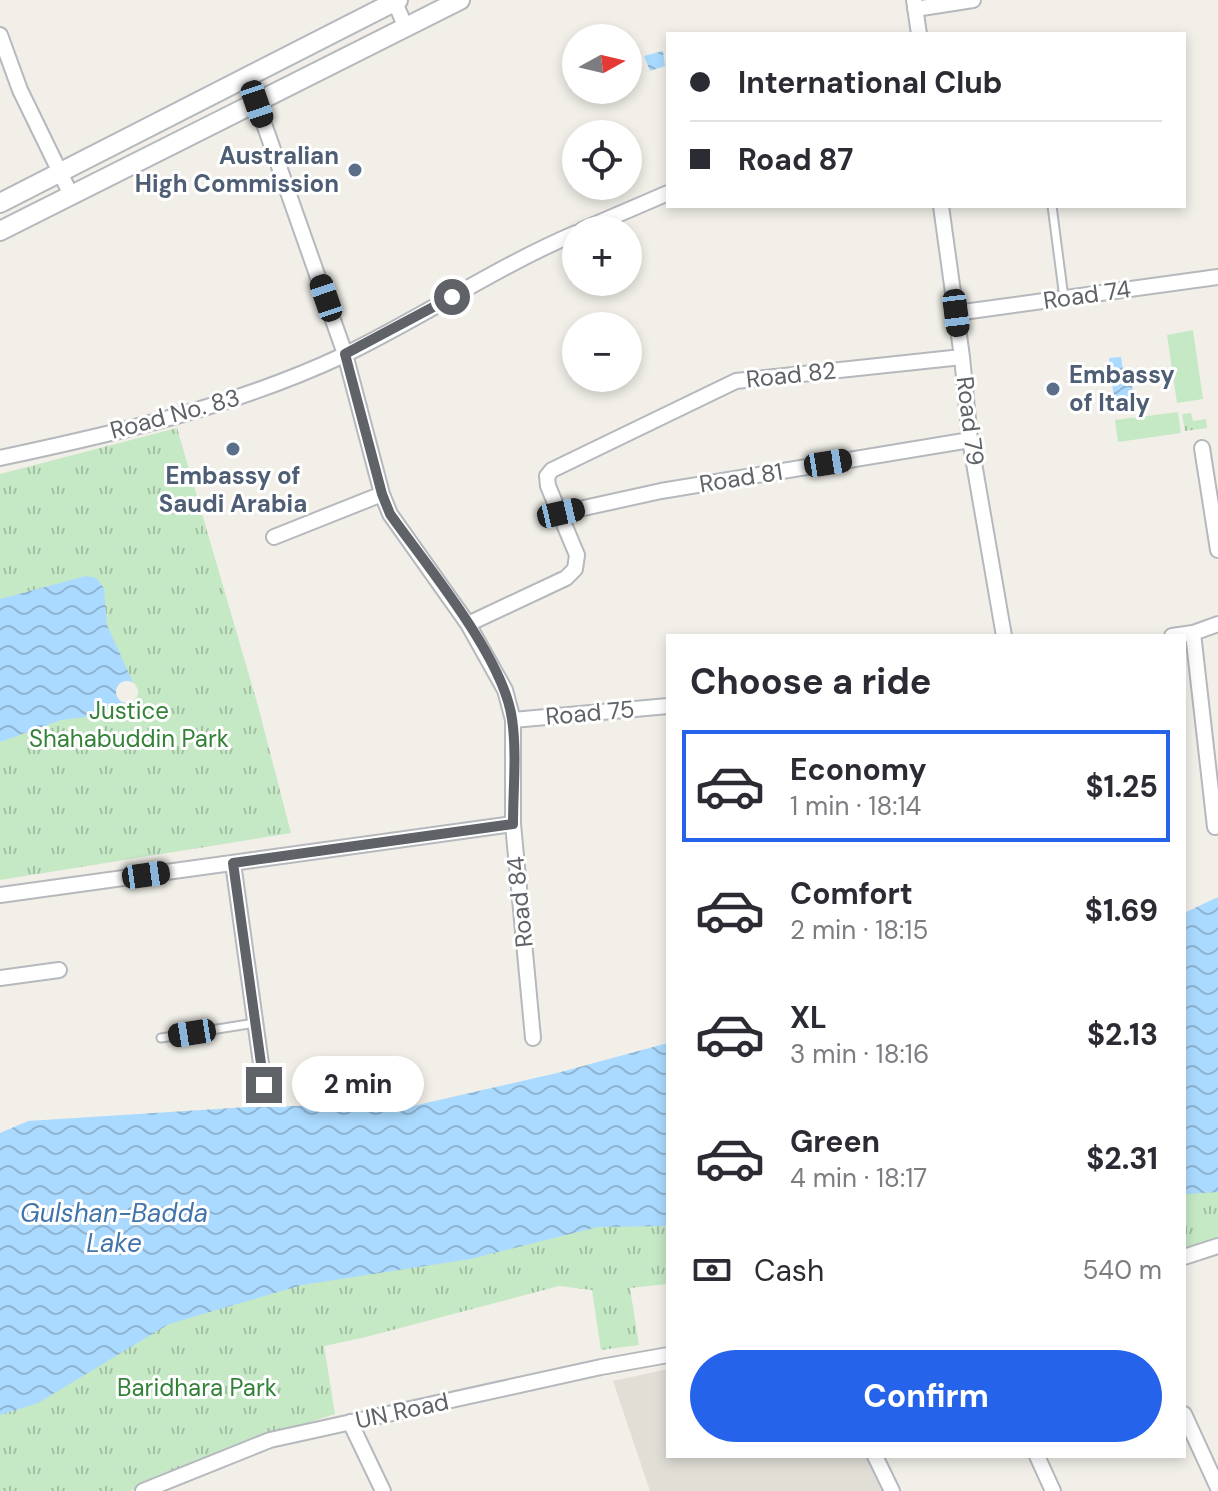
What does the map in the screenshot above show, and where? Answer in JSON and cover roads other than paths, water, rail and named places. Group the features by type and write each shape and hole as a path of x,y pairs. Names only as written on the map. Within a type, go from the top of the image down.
{"street":[{"path":"0,231 460,0"},
{"path":"919,32 914,4 973,0"},
{"path":"0,203 395,1 406,28"},
{"path":"0,35 20,90 71,195"},
{"name":"Road 84","path":"242,78 257,104 345,354 390,514 468,624 505,690 513,720 513,824 533,1038"},
{"path":"615,216 666,194"},
{"name":"Road 79","path":"941,208 970,440 1004,634"},
{"name":"Road No. 83","path":"0,458 223,403 345,354 562,240"},
{"name":"Road 74","path":"956,313 1218,277"},
{"name":"Road 82","path":"561,513 548,486 547,476 552,470 736,381 962,357"},
{"name":"Road 81","path":"561,513 661,491 970,440"},
{"path":"1202,448 1218,550"},
{"path":"274,537 382,494"},
{"path":"468,624 566,578 575,569 577,555 561,513"},
{"path":"1186,634 1218,624"},
{"path":"1193,633 1215,827"},
{"name":"Road 75","path":"513,720 666,706"},
{"path":"0,895 513,824"},
{"path":"233,863 264,1085"},
{"path":"0,978 59,970"},
{"path":"1186,1256 1218,1246"},
{"name":"UN Road","path":"143,1491 270,1440 666,1355"},
{"path":"1186,1418 1218,1488"},
{"path":"350,1422 383,1491"},
{"path":"876,1458 892,1491"},
{"path":"1038,1458 1053,1491"}],"lane":[{"path":"1052,208 1064,298"},
{"path":"161,1038 255,1023"}],"water":[{"path":"663,51 665,66 650,71 644,56"},
{"path":"1121,357 1124,377 1131,376 1134,404 1115,406 1109,358"},
{"path":"86,576 96,578 104,588 107,625 135,687 132,700 93,716 61,720 0,742 0,599"},
{"path":"1218,897 1218,1192 1186,1194 1186,912"},
{"name":"Gulshan-Badda Lake","path":"666,1044 666,1226 598,1227 470,1259 302,1285 169,1324 38,1403 0,1415 0,1133 28,1121 265,1106 413,1106 557,1073"}],"place":[{"name":"Australian High Commission","path":"355,170"},
{"name":"Embassy of Italy","path":"1053,389"},
{"name":"Embassy of Saudi Arabia","path":"233,449"}],"park label":[{"name":"Justice Shahabuddin Park","path":"129,725"},
{"name":"Baridhara Park","path":"197,1388"}]}
